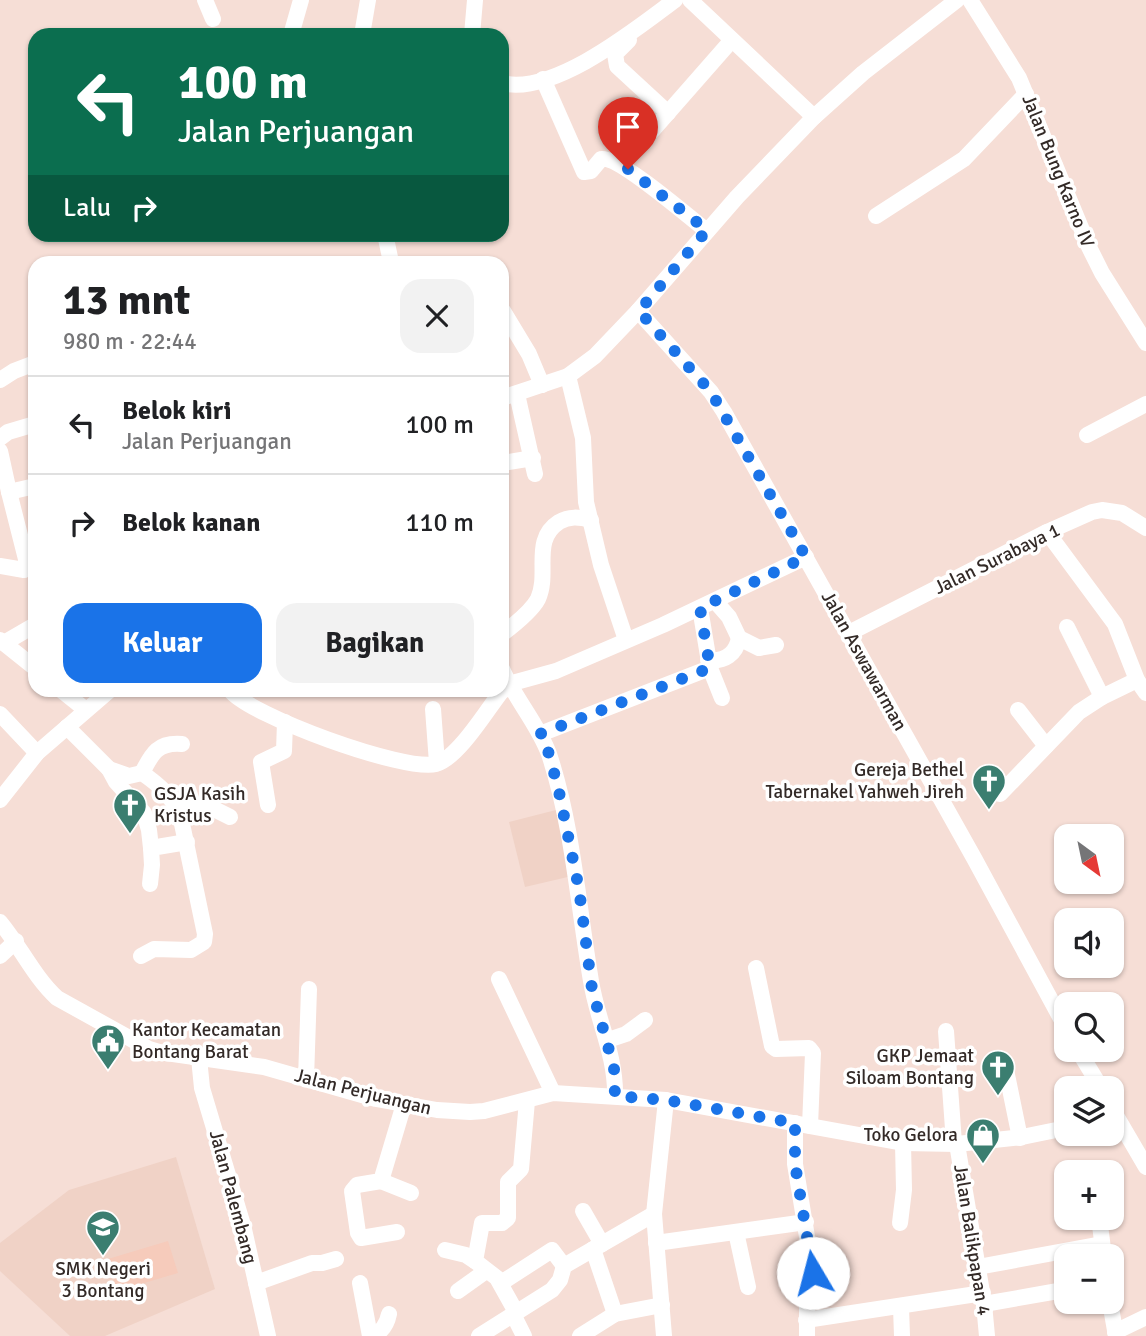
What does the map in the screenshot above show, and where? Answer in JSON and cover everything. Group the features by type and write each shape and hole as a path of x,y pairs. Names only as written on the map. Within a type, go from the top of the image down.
{"street":[{"path":"205,0 213,19"},
{"path":"293,28 301,0"},
{"path":"363,28 369,0"},
{"path":"473,28 475,0"},
{"path":"509,84 525,85 581,65 675,0"},
{"path":"690,0 814,117"},
{"path":"509,464 534,466 510,396 568,376 595,356 639,311 707,230 814,117 874,65 957,0"},
{"name":"Jalan Bung Karno IV","path":"971,0 1012,65 1026,94 1102,273 1146,343"},
{"path":"642,25 615,54 617,66 668,113"},
{"path":"653,131 731,41"},
{"path":"543,79 584,172 591,171 601,159 608,158 628,169 707,230"},
{"path":"876,216 964,159 1026,94"},
{"name":"Jalan Aswawarman","path":"639,311 711,392 724,412 1054,1006"},
{"path":"509,321 529,354 542,385"},
{"path":"0,380 28,366"},
{"path":"568,376 583,438 589,512 601,565 626,640"},
{"path":"1087,435 1146,404"},
{"path":"0,438 8,432 28,426"},
{"path":"0,450 28,568 24,570 0,566"},
{"path":"9,492 28,488"},
{"name":"Jalan Surabaya 1","path":"849,633 1047,532 1102,510 1122,513 1146,528"},
{"path":"509,627 538,599 543,581 542,546 548,531 562,520 589,512"},
{"path":"1000,793 1079,712 1102,696 1141,686 1115,624 1047,532"},
{"path":"615,1096 614,1068 592,989 579,889 558,787 548,751 540,734 509,685 556,671 700,608 806,557"},
{"path":"715,601 729,617 739,638 759,648 776,645"},
{"path":"700,608 709,664 722,698"},
{"path":"1067,627 1102,696"},
{"path":"28,628 2,641 28,662"},
{"path":"540,734 735,652 739,638"},
{"path":"65,697 116,782 144,813 151,848 150,884"},
{"path":"0,800 37,753 101,697"},
{"path":"240,697 285,722 348,747 419,763 437,764 453,753 497,697"},
{"path":"433,709 437,764"},
{"path":"1018,710 1046,746"},
{"path":"0,714 37,753"},
{"path":"268,806 261,762 284,751 285,722"},
{"path":"142,773 154,750 161,745 181,744"},
{"path":"109,769 129,776 142,773 164,788 178,810 205,934 204,942 191,950 155,949 141,956"},
{"path":"178,810 210,807 230,817"},
{"path":"151,848 187,842"},
{"name":"Jalan Perjuangan","path":"0,922 16,941 48,990 64,1003 149,1049 169,1055 264,1068 437,1111 470,1112 553,1093 583,1097 615,1096 666,1100 903,1143 955,1144 1020,1138 1054,1131"},
{"path":"0,956 16,941"},
{"path":"757,968 772,1046 776,1049 809,1048 813,1053 795,1164 813,1273 807,1298 806,1328 901,1307 1054,1291"},
{"path":"499,979 553,1093"},
{"path":"306,1079 309,989"},
{"path":"608,1040 626,1034 645,1020"},
{"name":"Jalan Balikpapan 4","path":"946,1031 955,1144 984,1298 987,1336"},
{"name":"Jalan Palembang","path":"199,1058 202,1088 243,1225 268,1336"},
{"path":"1005,1065 1020,1138"},
{"path":"664,1336 653,1214 666,1100"},
{"path":"458,1291 480,1266 482,1223 502,1223 508,1218 508,1182 521,1169 527,1101"},
{"path":"382,1181 404,1104"},
{"path":"1124,1130 1146,1167"},
{"path":"900,1223 904,1190 903,1143"},
{"path":"397,1232 363,1238 358,1233 353,1189 357,1185 382,1181 411,1193"},
{"path":"583,1211 597,1246 615,1314"},
{"path":"479,1336 555,1287 564,1266 653,1214"},
{"path":"656,1243 806,1222"},
{"path":"736,1232 748,1287"},
{"path":"445,1250 466,1255 501,1283 524,1336"},
{"path":"501,1283 552,1250 564,1266"},
{"path":"978,1267 1054,1257"},
{"path":"256,1283 312,1263 319,1264 335,1259"},
{"path":"360,1283 371,1336 388,1322 389,1314"},
{"path":"580,1336 615,1314 662,1305"},
{"path":"901,1307 902,1336"},
{"path":"1112,1314 1115,1334 1146,1317"}],"shaded area":[{"path":"556,810 572,876 525,887 509,822"},
{"name":"SMK Negeri 3 Bontang","path":"176,1157 215,1289 105,1336 70,1336 0,1271 0,1243 69,1190"},
{"path":"168,1241 178,1273 117,1291 108,1259"}],"place":[{"name":"Gereja Bethel Tabernakel Yahweh Jireh","path":"989,811"},
{"name":"GSJA Kasih Kristus","path":"130,835"},
{"name":"Kantor Kecamatan Bontang Barat","path":"108,1071"},
{"name":"GKP Jemaat Siloam Bontang","path":"998,1097"},
{"name":"Toko Gelora","path":"983,1165"},
{"name":"SMK Negeri 3 Bontang","path":"103,1257"}],"route":[{"path":"628,169 707,230 639,311 711,392 806,557 700,608 710,668 540,734 548,751 558,787 579,889 592,989 610,1046 615,1096 666,1100 795,1123 795,1164 813,1273"}]}
